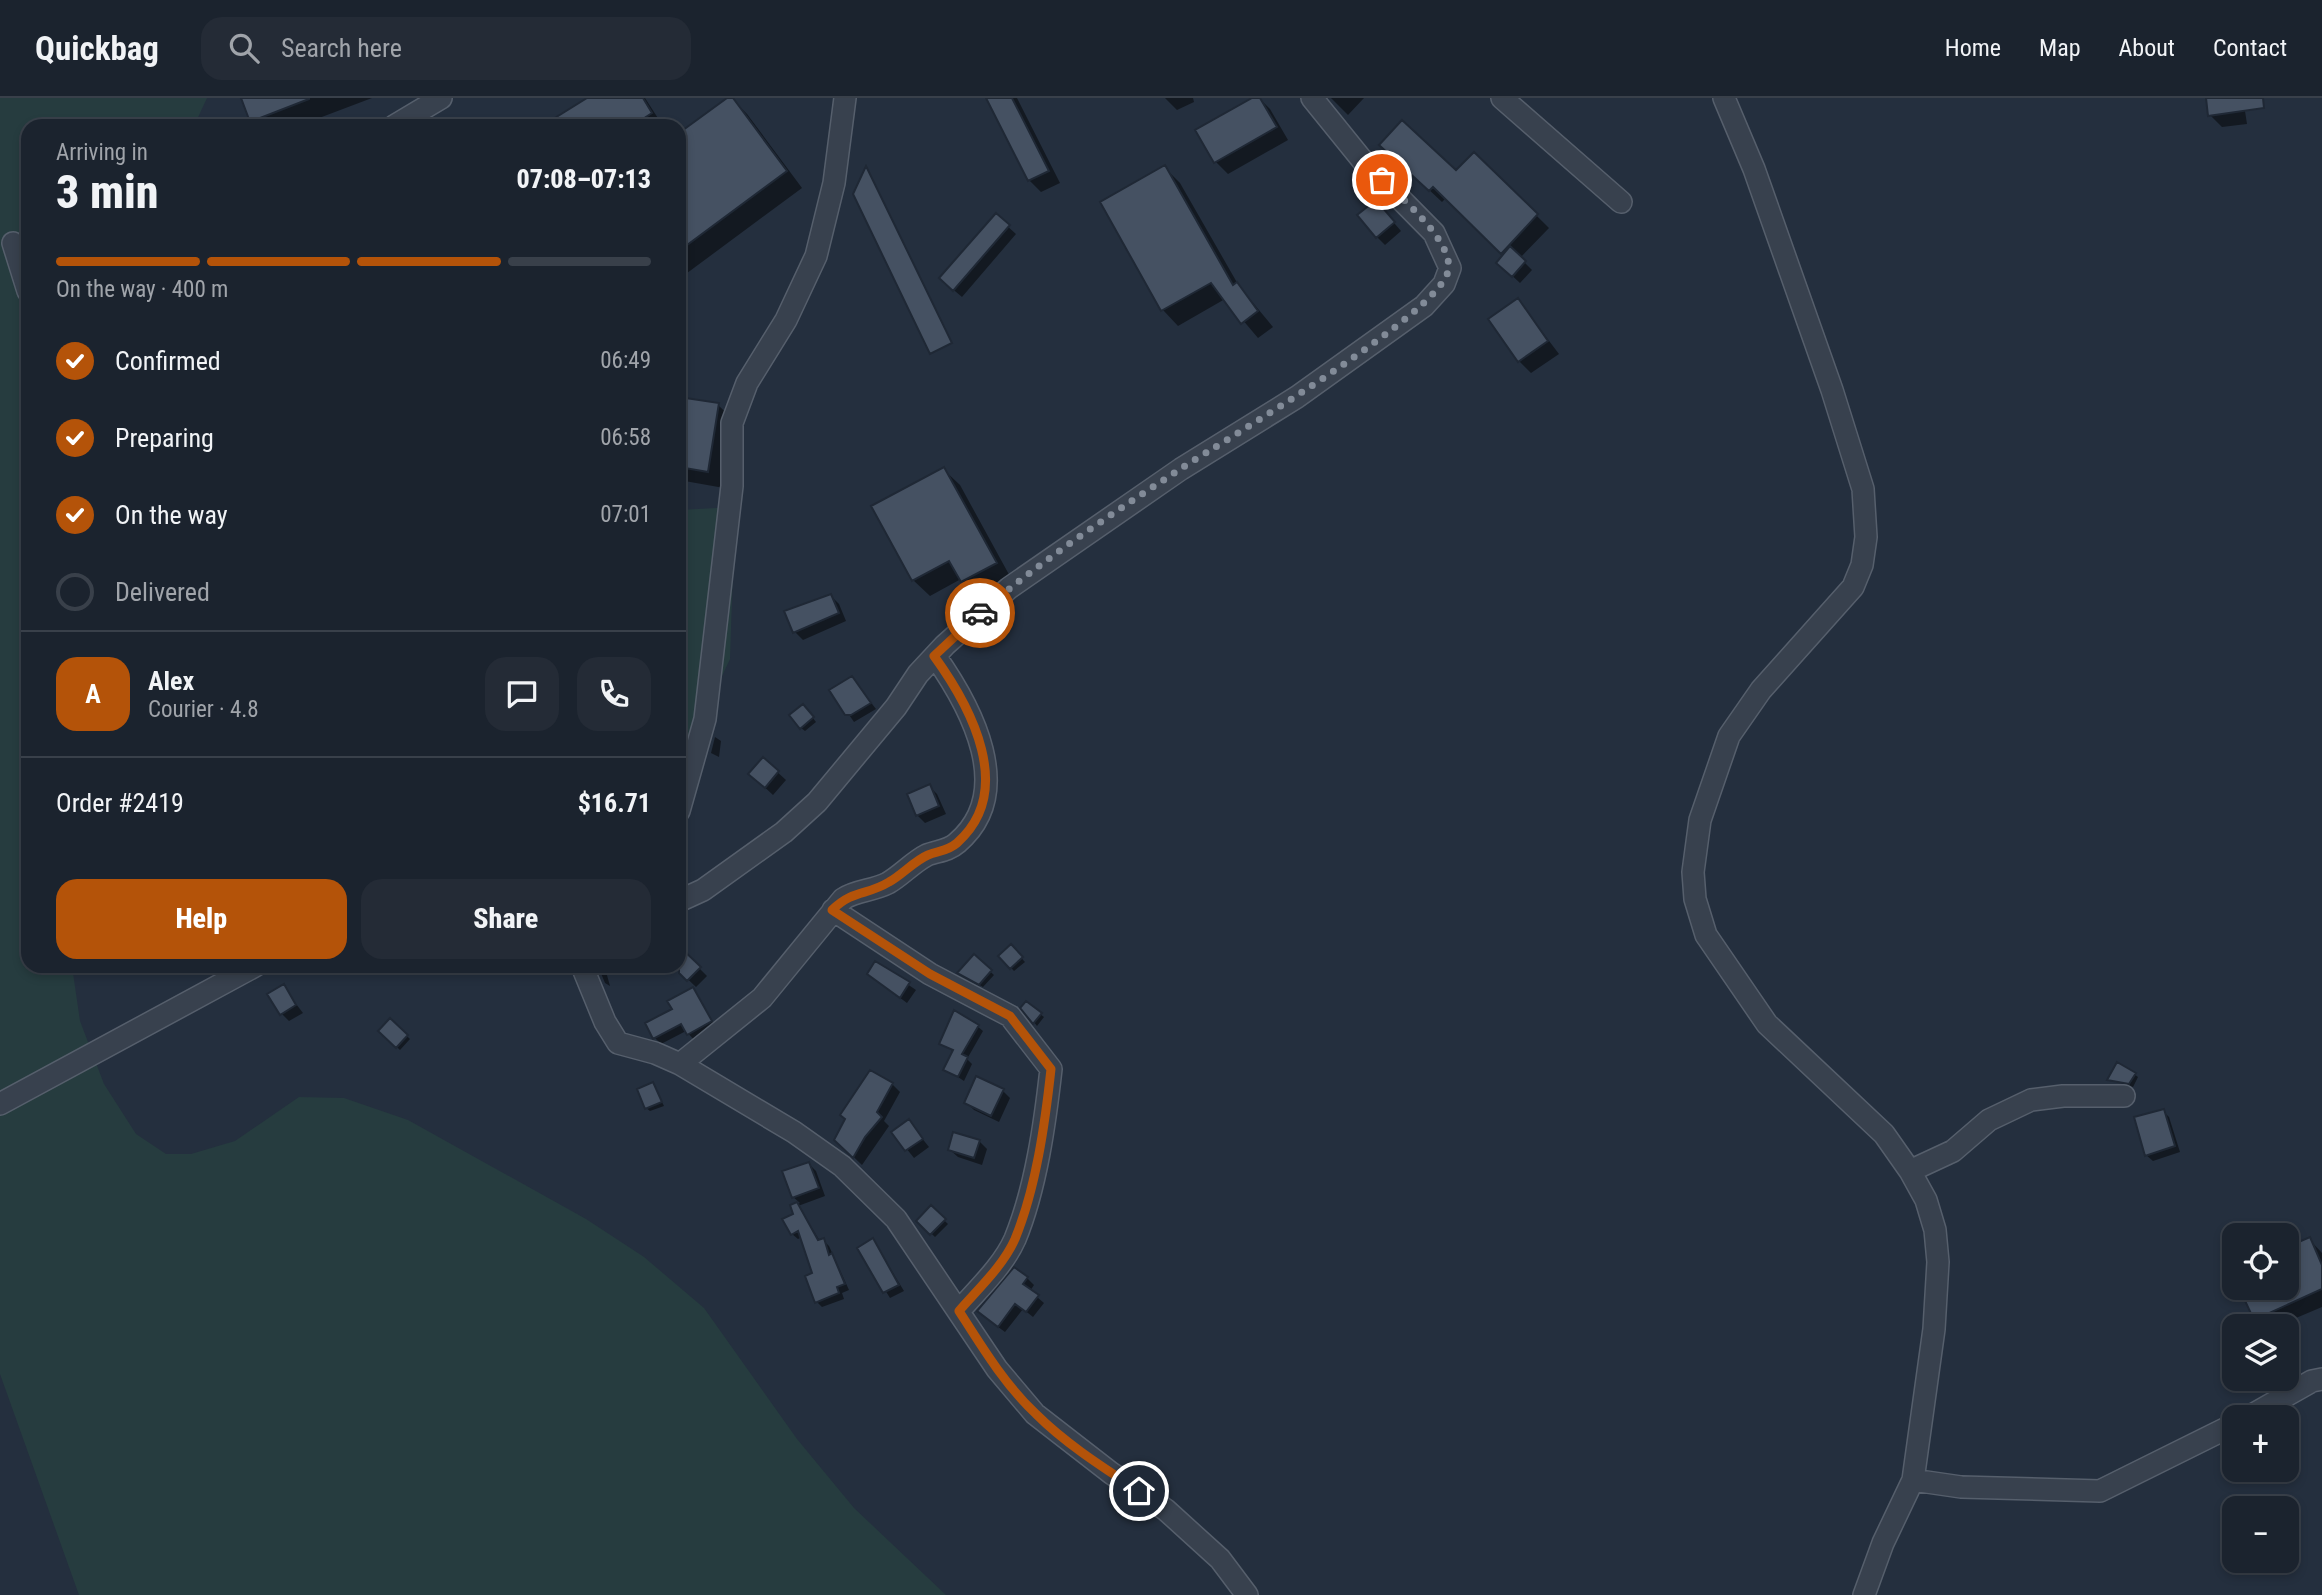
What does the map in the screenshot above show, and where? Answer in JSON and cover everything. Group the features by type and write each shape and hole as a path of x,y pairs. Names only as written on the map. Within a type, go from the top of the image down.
{"street":[{"path":"406,119 442,98"},
{"path":"686,784 706,708 732,486 732,423 747,383 786,320 816,256 834,183 845,98"},
{"path":"686,898 703,890 784,832 817,802 934,656 1009,588 1181,468 1297,397 1424,306 1444,284 1450,268 1434,233 1363,162 1312,98"},
{"path":"1502,98 1621,202"},
{"path":"1724,98 1754,169 1832,390 1863,489 1866,537 1862,565 1853,587 1761,690 1729,737 1700,820 1693,872 1695,899 1706,935 1767,1024 1884,1134 1910,1171 1926,1199 1935,1230 1938,1262 1934,1329 1913,1480 1882,1542 1864,1595"},
{"path":"14,243 21,267"},
{"path":"680,1064 731,1026 770,991 832,910 851,894 884,885 926,856 955,845 980,814 988,781 987,766 958,690 934,656"},
{"path":"832,910 930,974 1010,1016 1051,1069 1045,1131 1014,1239 1001,1262 959,1311"},
{"path":"0,1104 242,973"},
{"path":"585,973 615,1041 680,1064 794,1132 842,1166 896,1219 997,1369 1035,1414 1111,1473 1166,1510 1220,1559 1247,1595"},
{"path":"1910,1171 1954,1151 1989,1120 2031,1100 2063,1096 2124,1096"},
{"path":"2270,1405 2312,1381 2322,1379"},
{"path":"1913,1480 1961,1487 2100,1491 2222,1430"}],"green space":[{"path":"0,98 207,98 197,119 21,119 21,973 73,973 80,1021 104,1084 136,1134 166,1154 191,1154 235,1141 299,1097 344,1098 408,1120 586,1219 644,1257 704,1308 797,1439 854,1508 946,1595 79,1595 0,1374"},
{"path":"735,507 730,659 686,753 686,510"}],"building":[{"path":"241,98 309,98 258,119 249,119"},
{"path":"587,98 643,98 652,113 643,119 553,119"},
{"path":"727,98 733,98 787,171 686,246 686,128"},
{"path":"986,98 1012,98 1049,171 1028,181"},
{"path":"1252,98 1260,98 1277,127 1214,163 1195,130"},
{"path":"2206,98 2263,98 2264,108 2208,116"},
{"path":"1402,120 1456,170 1474,152 1538,214 1501,254 1433,187 1429,191 1379,145"},
{"path":"1165,165 1233,285 1237,282 1258,311 1241,324 1211,283 1161,311 1100,202"},
{"path":"866,166 952,343 930,354 853,194"},
{"path":"1376,200 1395,222 1376,238 1357,215"},
{"path":"996,213 1010,225 953,291 939,278"},
{"path":"1510,246 1526,261 1512,277 1496,263"},
{"path":"1518,298 1548,341 1518,362 1488,319"},
{"path":"686,398 719,403 708,472 686,468"},
{"path":"944,467 997,563 961,582 949,561 912,581 871,506"},
{"path":"831,594 839,613 793,633 784,611"},
{"path":"852,676 871,703 851,715 845,715 829,690"},
{"path":"803,704 814,717 800,729 789,715"},
{"path":"763,757 779,771 765,788 748,774"},
{"path":"930,784 939,806 916,816 907,794"},
{"path":"1011,944 1023,957 1010,969 998,956"},
{"path":"686,953 701,967 687,981 679,973 686,973"},
{"path":"974,954 992,970 979,985 957,973"},
{"path":"875,961 910,982 900,998 867,974"},
{"path":"284,984 296,1005 280,1015 267,994"},
{"path":"693,987 712,1021 687,1035 681,1024 653,1039 645,1023 672,1009 667,1001"},
{"path":"1026,1001 1042,1013 1033,1024 1020,1008"},
{"path":"954,1010 979,1025 962,1054 968,1057 958,1077 943,1070 953,1050 939,1044"},
{"path":"390,1018 408,1035 396,1048 378,1031"},
{"path":"2117,1062 2136,1073 2129,1084 2107,1080"},
{"path":"870,1070 893,1083 877,1112 882,1117 865,1137 853,1158 834,1140 845,1119 840,1115"},
{"path":"976,1076 1004,1089 991,1116 964,1103"},
{"path":"653,1082 662,1102 645,1109 637,1089"},
{"path":"2164,1109 2175,1146 2145,1156 2134,1117"},
{"path":"909,1119 923,1139 905,1151 891,1132"},
{"path":"953,1132 980,1140 974,1158 948,1150"},
{"path":"809,1162 819,1188 792,1198 782,1171"},
{"path":"797,1202 818,1240 824,1238 829,1255 832,1253 845,1284 837,1287 839,1293 815,1303 805,1276 812,1273 798,1231 791,1235 782,1219 793,1214 790,1205"},
{"path":"931,1205 946,1219 930,1235 916,1221"},
{"path":"2310,1237 2322,1265 2322,1289 2299,1299 2299,1242"},
{"path":"873,1238 899,1285 883,1293 857,1248"},
{"path":"1014,1267 1028,1277 1023,1284 1039,1295 1026,1312 1015,1304 998,1327 977,1311"},
{"path":"2245,1300 2298,1300 2267,1314 2251,1314"}],"way so far":[{"path":"980,613 1009,588 1181,468 1297,397 1424,306 1444,284 1450,268 1434,233 1382,180"}],"route":[{"path":"980,613 934,656 958,690 987,766 988,781 980,814 968,833 955,845 926,856 884,885 868,892 851,894 832,910 930,974 1010,1016 1051,1069 1045,1131 1014,1239 1001,1262 959,1311 997,1369 1035,1414 1111,1473 1139,1491"}]}
